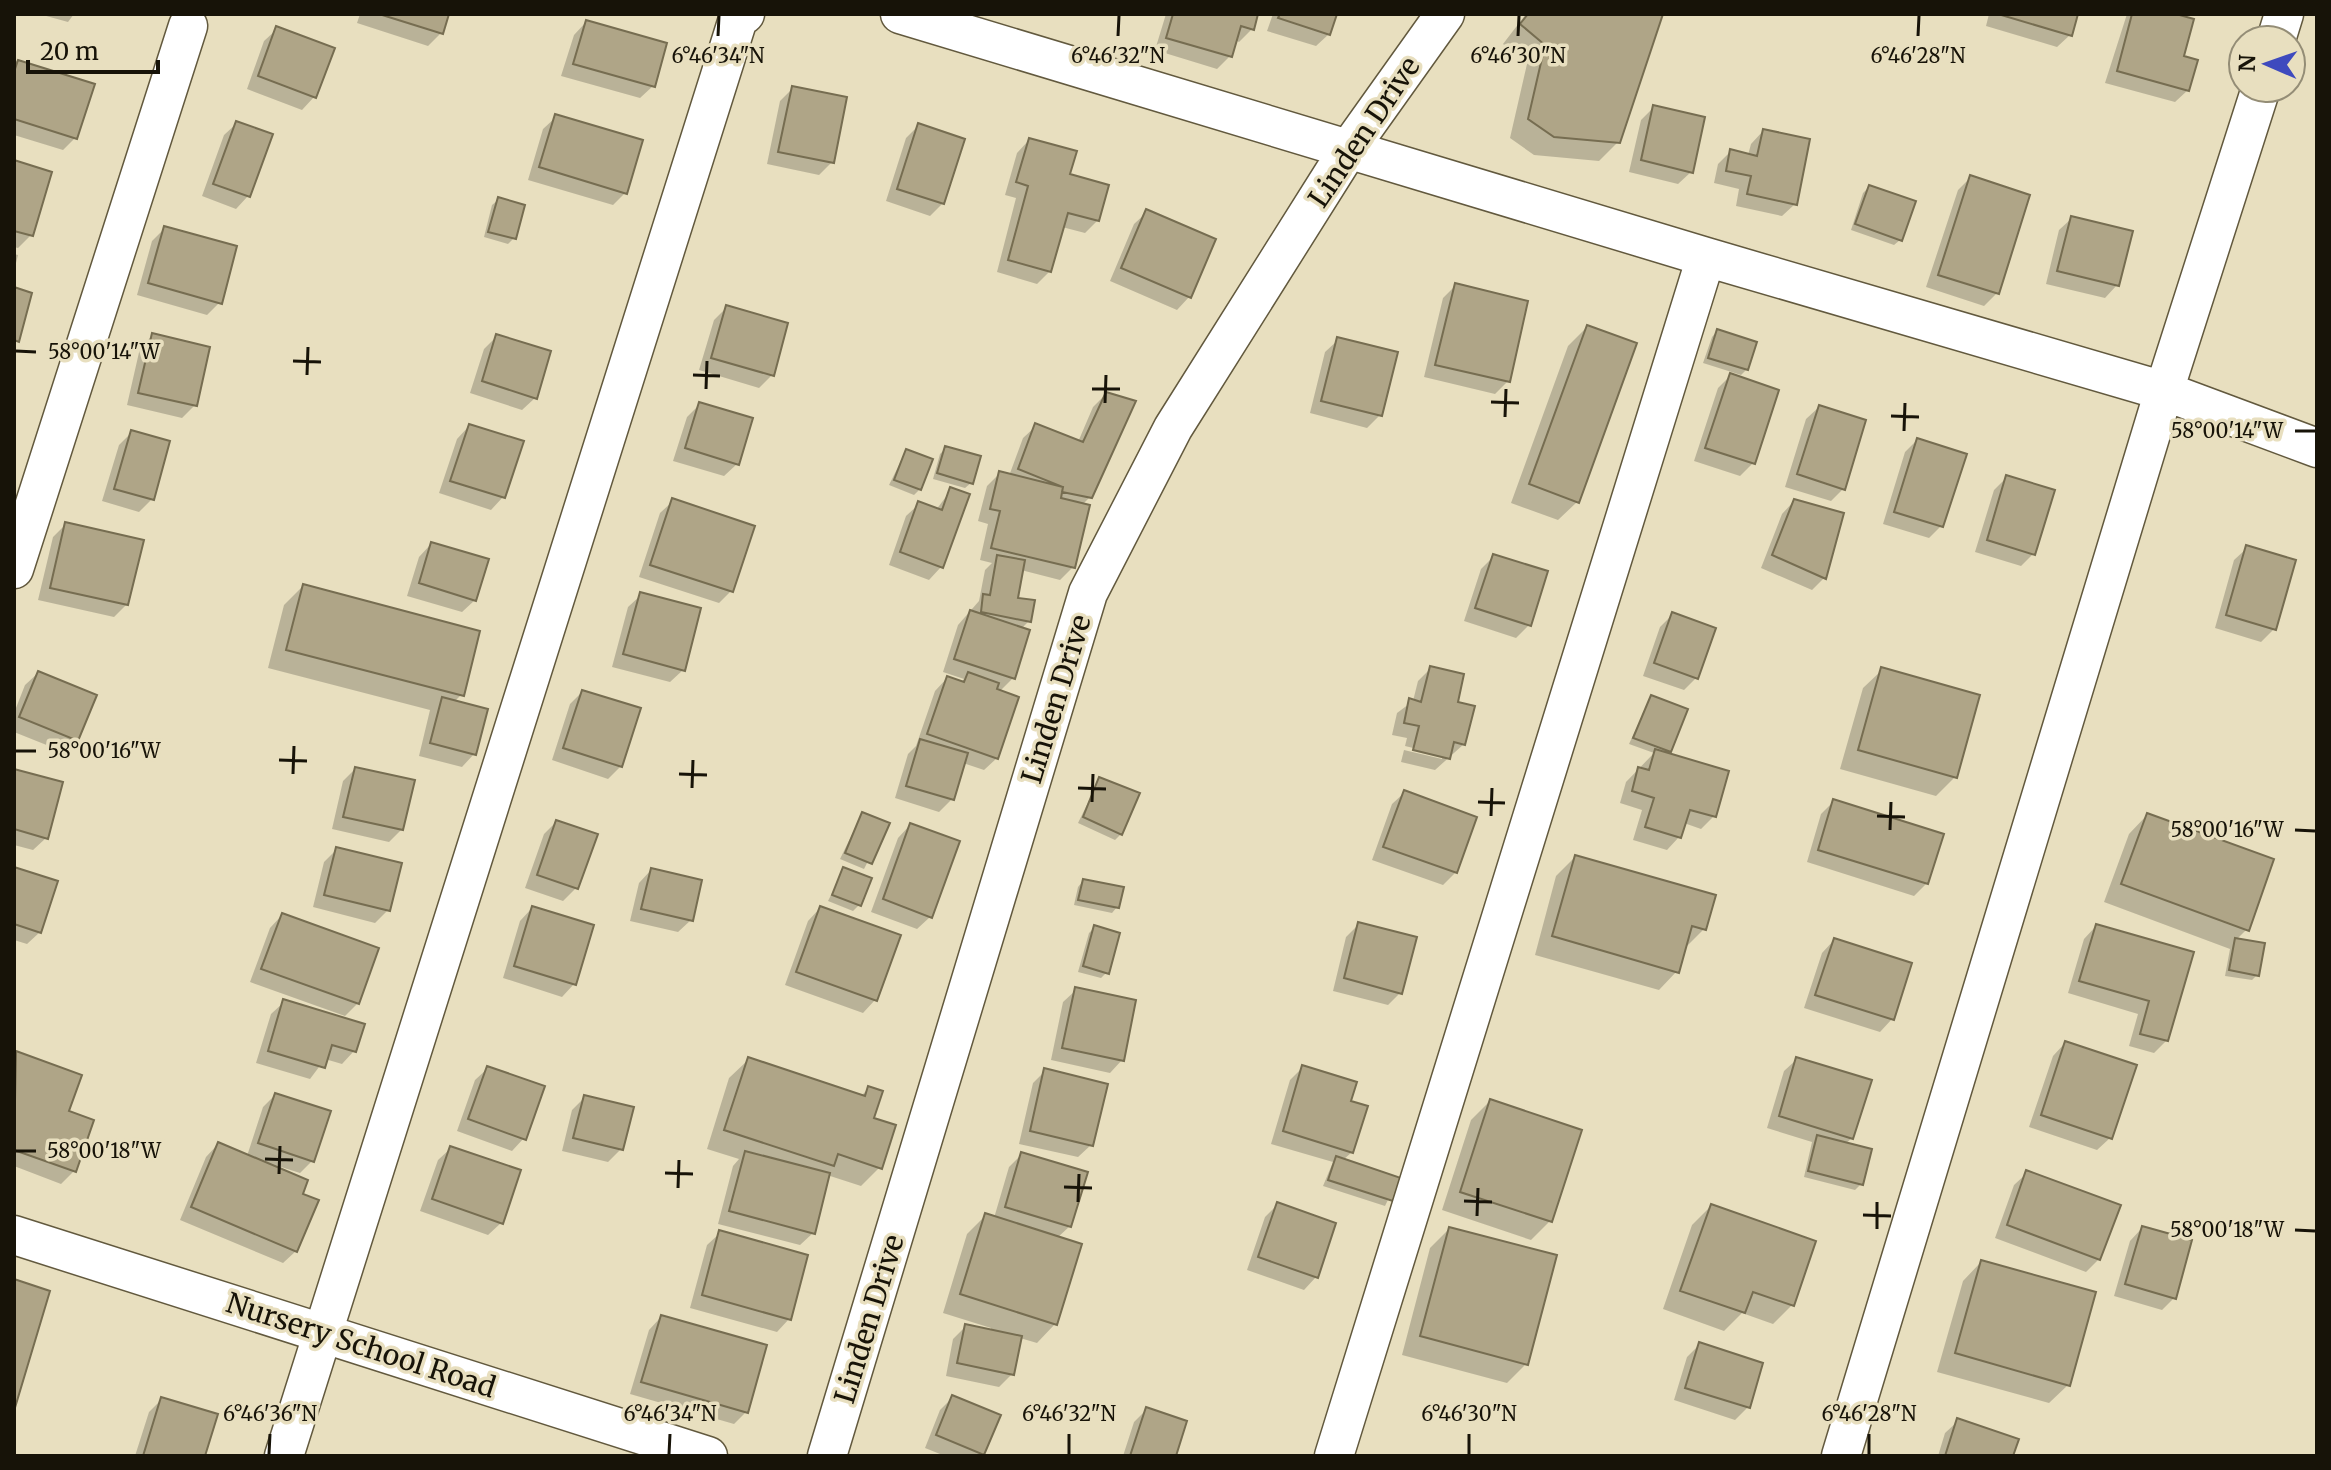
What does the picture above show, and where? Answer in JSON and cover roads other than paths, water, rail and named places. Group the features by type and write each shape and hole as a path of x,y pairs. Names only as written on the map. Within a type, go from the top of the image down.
{"street":[{"path":"284,1456 738,19 745,14"},
{"path":"900,14 1706,257 2164,391 2317,448"},
{"name":"Linden Drive","path":"827,1456 1088,593 1173,428 1348,150 1445,14"},
{"path":"14,569 188,26"},
{"path":"1841,1456 2164,391 2256,104"},
{"path":"1334,1456 1706,257"},
{"name":"Nursery School Road","path":"14,1235 708,1456"}]}
